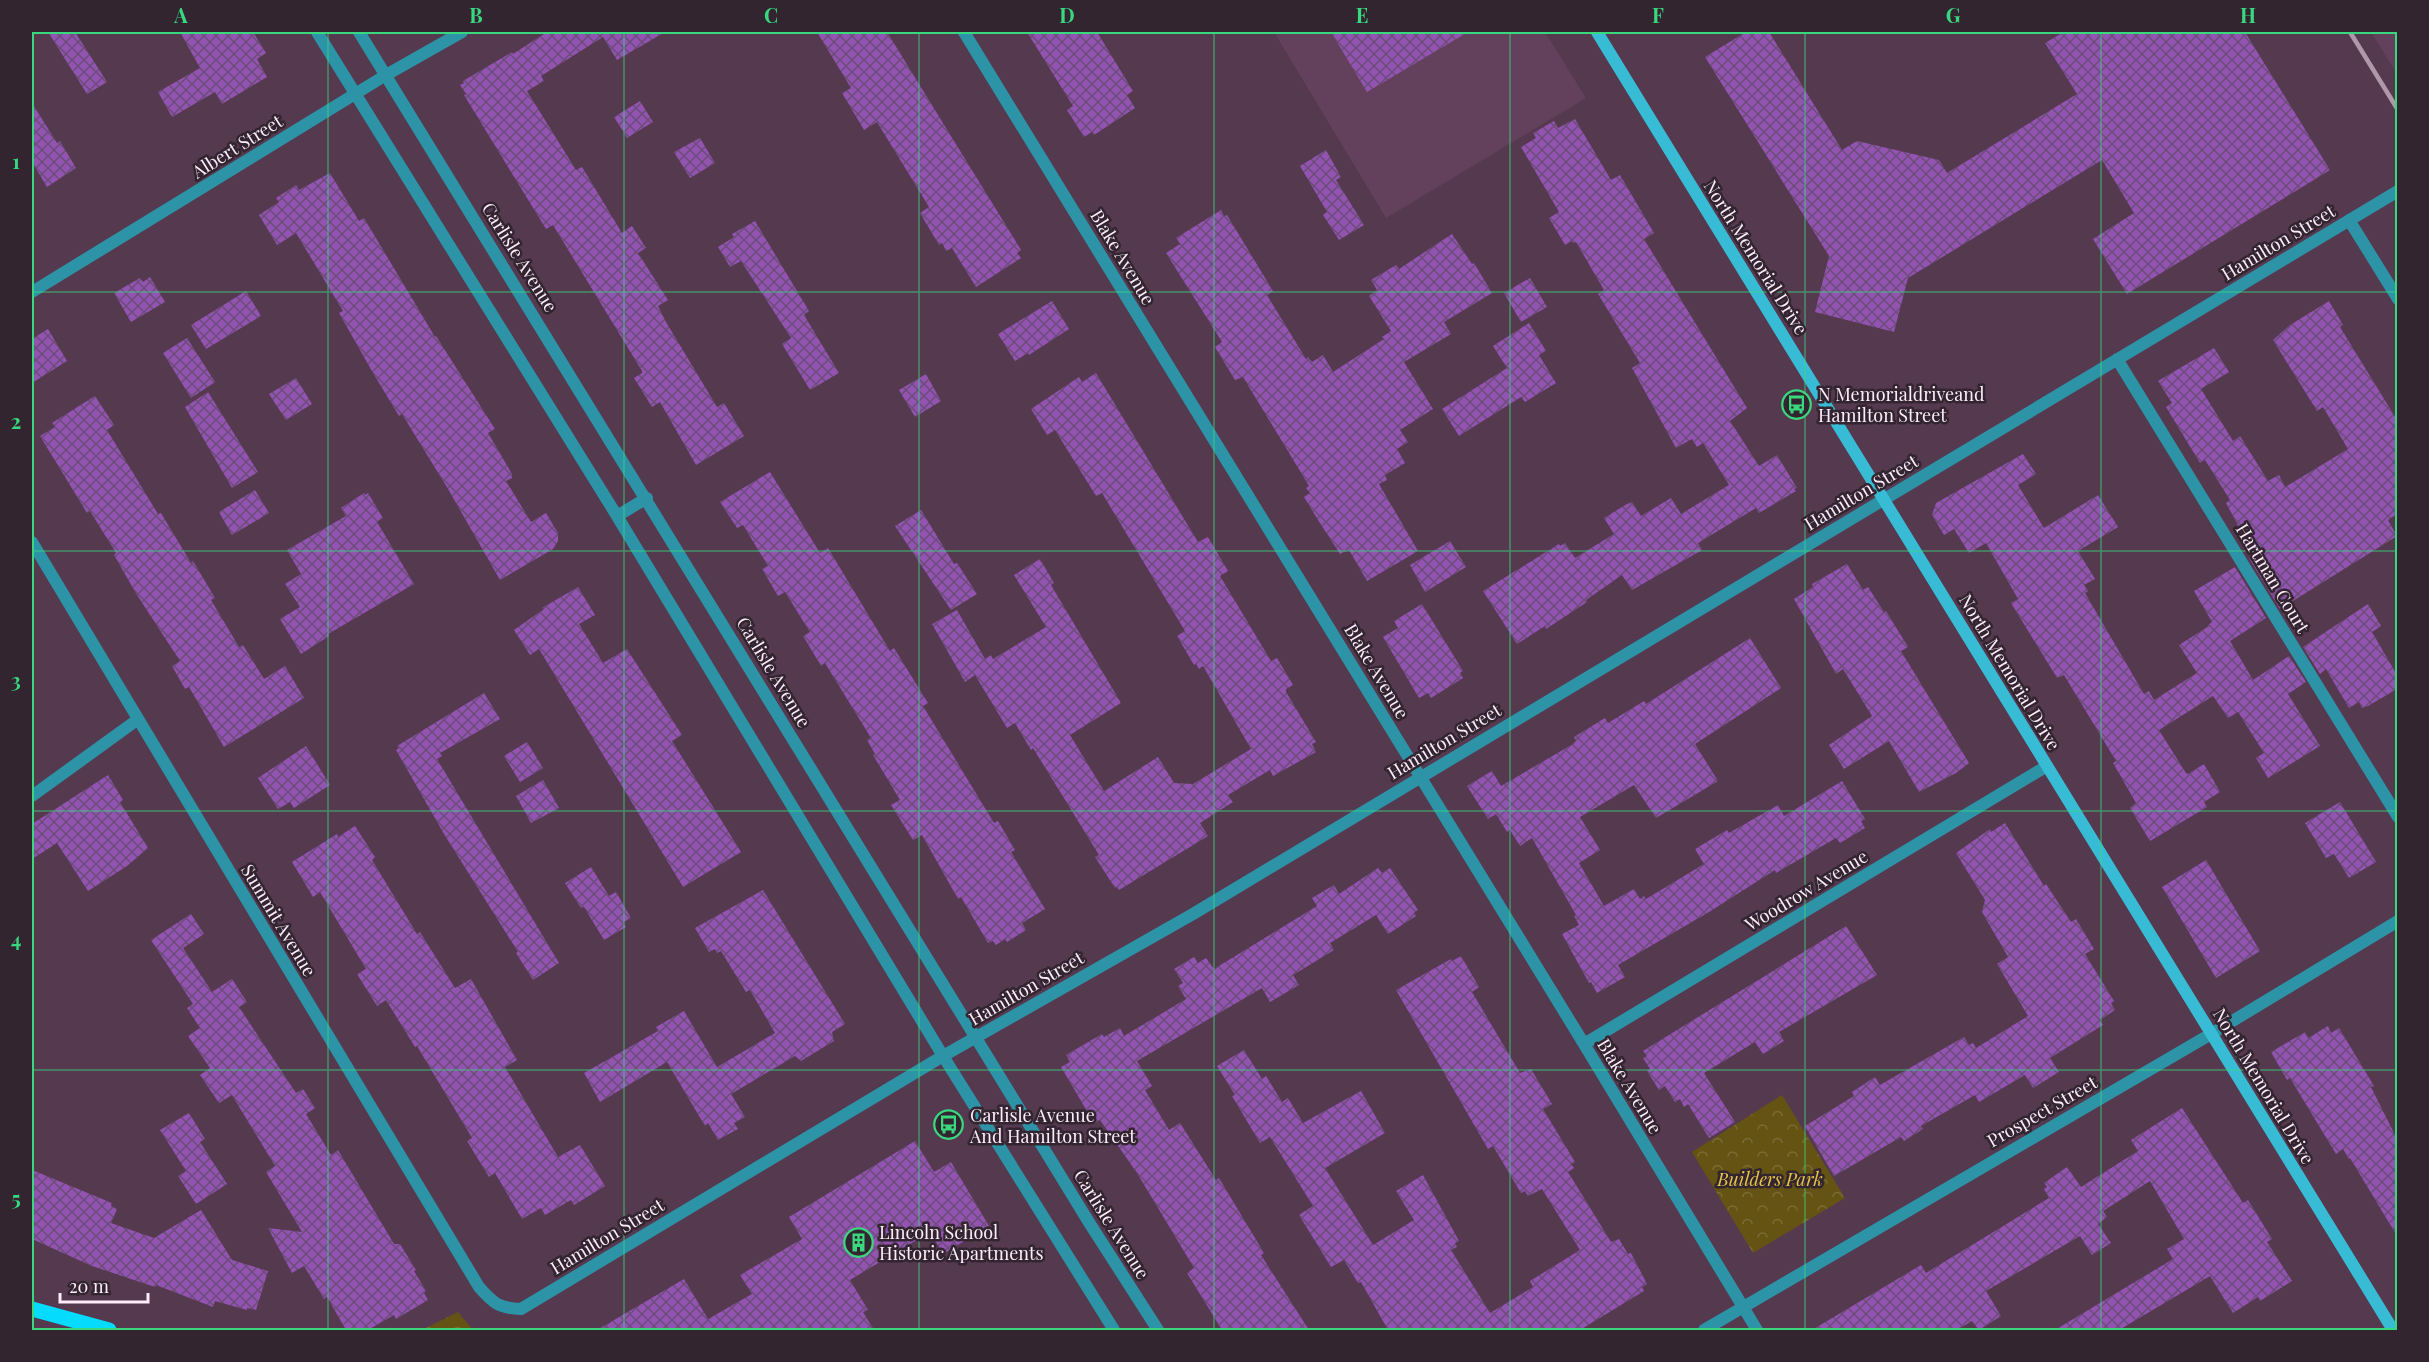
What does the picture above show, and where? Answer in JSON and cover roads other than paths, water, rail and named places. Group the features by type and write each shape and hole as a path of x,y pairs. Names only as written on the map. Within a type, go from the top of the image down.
{"main road":[{"name":"North Memorial Drive","path":"1597,32 2393,1330"},
{"path":"32,1309 109,1330"}],"street":[{"path":"317,32 617,516 943,1056 1114,1330"},
{"name":"Carlisle Avenue","path":"359,32 1090,1224 1158,1330"},
{"name":"Albert Street","path":"32,292 386,75 462,32"},
{"name":"Blake Avenue","path":"964,32 1757,1330"},
{"name":"Hamilton Street","path":"504,1308 521,1309 976,1036 1193,914 2397,191"},
{"path":"2349,220 2397,299"},
{"name":"Hartman Court","path":"2117,359 2397,817"},
{"path":"617,516 646,498"},
{"name":"Summit Avenue","path":"32,542 480,1287 491,1302 504,1308"},
{"path":"32,796 137,720"},
{"name":"Woodrow Avenue","path":"1584,1044 2047,766"},
{"name":"Prospect Street","path":"1704,1330 2211,1034 2397,921"}],"railway":[{"path":"2350,32 2398,110"}],"place":[{"name":"N Memorialdriveand Hamilton Street","path":"1797,404"},
{"name":"Carlisle Avenue And Hamilton Street","path":"949,1125"},
{"name":"Lincoln School Historic Apartments","path":"858,1242"}],"park label":[{"name":"Builders Park","path":"1770,1179"}]}
